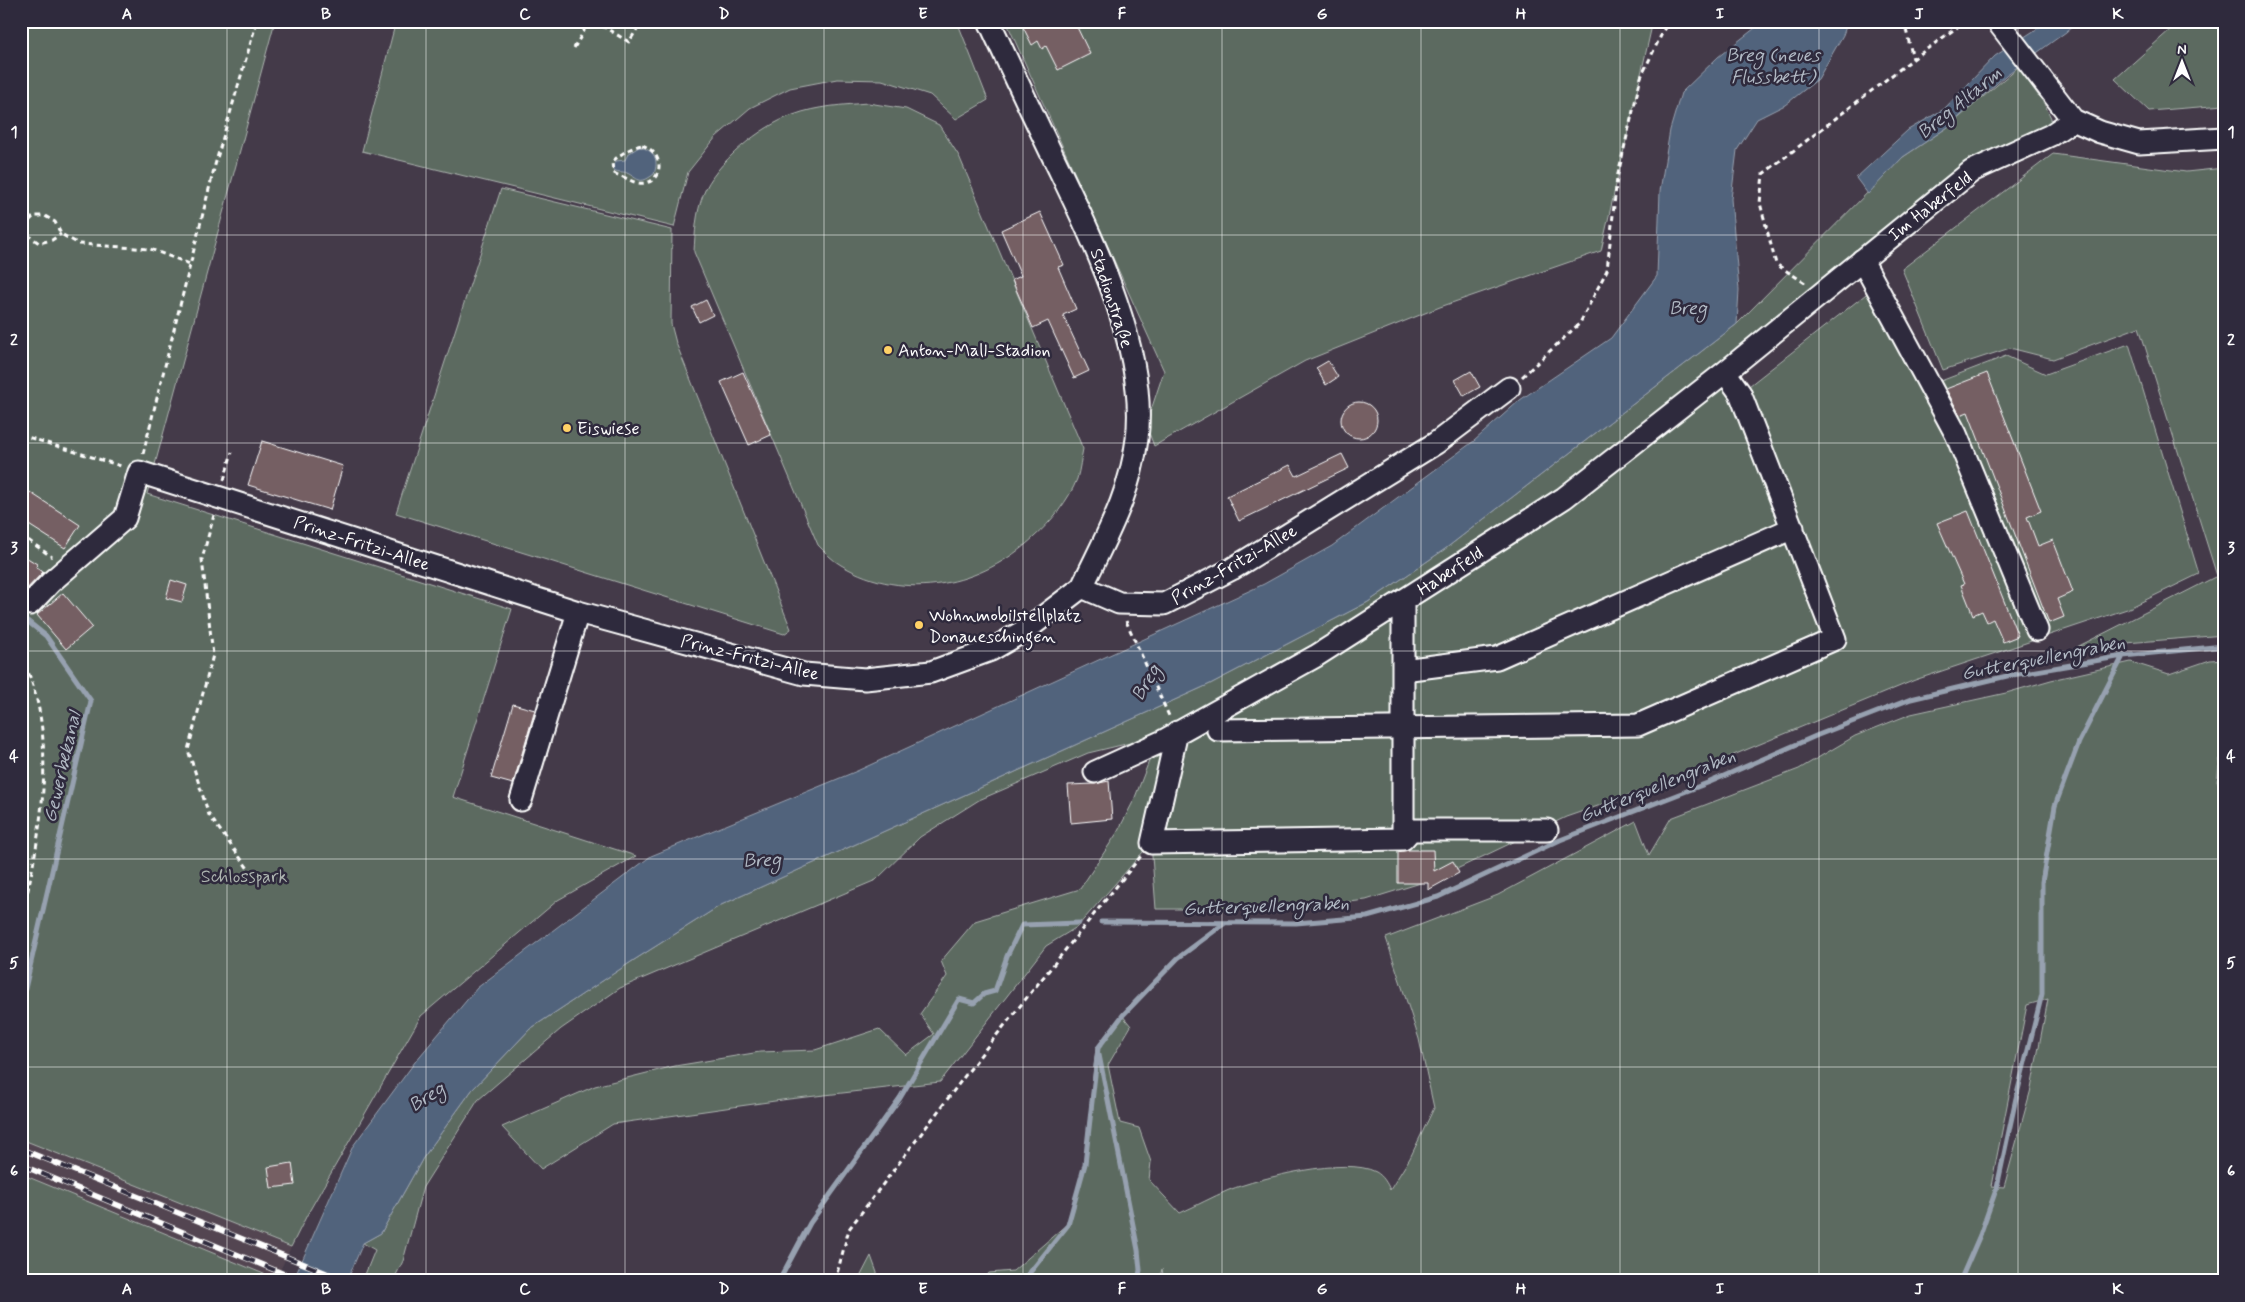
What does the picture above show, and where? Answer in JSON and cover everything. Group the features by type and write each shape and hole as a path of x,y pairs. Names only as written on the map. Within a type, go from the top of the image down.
{"street":[{"name":"Stadionstraße","path":"989,21 1093,240 1119,310 1131,356 1138,398 1138,437 1131,475 1116,520 1082,587"},
{"path":"1997,21 2073,120 2100,132 2139,143 2224,138"},
{"name":"Im Haberfeld","path":"1725,372 1972,171 2051,134 2073,120"},
{"path":"1862,260 1956,434 2037,630"},
{"path":"1218,730 1638,725 1835,639 1740,393 1725,372"},
{"name":"Haberfeld","path":"1095,772 1175,728 1316,656 1403,602 1564,498 1725,372"},
{"name":"Prinz-Fritzi-Allee","path":"139,472 578,612 804,674 865,679 931,672 992,650 1028,629 1082,587 1119,603 1164,604 1232,568 1436,443 1509,388"},
{"path":"30,604 51,582 125,518 139,472"},
{"path":"1403,670 1498,658 1793,528"},
{"path":"1403,602 1403,839"},
{"path":"521,800 578,612"},
{"path":"1175,728 1152,843 1403,839 1411,830 1547,830"}],"path":[{"path":"21,435 139,472 215,166 257,21"},
{"path":"574,48 584,31 584,25 578,21"},
{"path":"594,21 629,42 642,21"},
{"path":"1509,388 1580,323 1607,270 1617,178 1638,86 1668,21"},
{"path":"1904,21 1912,59"},
{"path":"1822,294 1776,264 1760,203 1763,174 1912,59 1966,21"},
{"path":"642,145 651,149 658,156 660,166 657,175 650,181 640,184 622,176 613,172 612,162 633,147 642,145"},
{"path":"61,234 52,240 39,243 28,235 22,227 34,216 46,216 55,222 61,234 79,244 150,249 190,264"},
{"path":"232,452 202,559 213,655 188,750 209,815 249,870"},
{"path":"21,535 69,568"},
{"path":"1128,626 1175,728"},
{"path":"21,656 29,672 37,702 41,730 43,800 34,867 21,920"},
{"path":"835,1281 849,1229 983,1052 1152,843"}],"shaded area":[{"path":"21,1139 291,1247 276,1279 21,1174"}],"green space":[{"name":"Schlosspark","path":"21,21 275,21 147,494 512,609 453,797 636,856 558,900 421,1016 307,1215 291,1247 21,1139"},
{"path":"396,21 957,21 988,100 956,119 930,95 882,80 837,79 790,88 750,108 716,137 688,172 674,227 362,151"},
{"path":"1006,21 1653,21 1601,251 1440,307 1305,361 1154,446 1146,425 1164,371"},
{"path":"2180,21 2224,21 2224,105 2149,111 2115,79"},
{"path":"2018,67 2045,105 2051,118 2051,135 1972,171 1725,372 1740,393 1884,280 1933,384 2006,356 2046,374 2129,344 2199,574 2127,609 1915,680 1673,780 1566,817 1440,877 1366,900 1292,909 1156,909 1151,843 1077,927 1046,946 940,1082 789,1099 613,1124 541,1169 502,1127 595,1086 675,1066 760,1052 815,1050 879,1029 906,1055 934,1034 920,1014 947,976 941,961 975,921 1080,889 1117,833 1134,800 1151,756 1171,754 1176,732 1088,753 979,800 920,837 876,880 620,988 561,1029 478,1100 423,1187 403,1261 393,1281 375,1281 364,1277 375,1250 363,1243 381,1233 423,1158 472,1090 530,1029 721,905 1210,684 1368,602 1445,549 1737,324 1903,157 1948,127"},
{"name":"Anton-Mall-Stadion","path":"868,103 906,109 939,125 959,156 1083,449 1074,487 1053,518 1034,537 1013,554 991,567 967,577 942,584 916,586 891,584 866,577 838,563 818,545 694,252 697,216 703,195 718,171 740,147 780,120 793,115 821,108"},
{"path":"2053,154 2186,172 2224,168 2224,635 2077,647 2217,576 2139,327 2053,359 2010,348 1943,370 1902,269"},
{"name":"Eiswiese","path":"501,189 672,230 671,324 676,343 791,629 784,634 396,513"},
{"path":"2224,659 2224,737 2222,738 2217,782 2224,783 2224,1281 1164,1281 1162,1269 1159,1281 983,1281 989,1273 1013,1271 1067,1224 1084,1163 1096,1048 1122,1015 1131,1026 1108,1065 1120,1123 1139,1128 1151,1162 1149,1180 1180,1213 1243,1185 1303,1170 1345,1166 1362,1168 1376,1172 1390,1190 1410,1158 1434,1108 1419,1039 1386,938 1498,895 1636,821 1649,855 1671,818 1799,769 1855,736 1911,714 2131,662 2169,674 2210,660","holes":["2048,999 2031,1089 2004,1187 1991,1186 2027,1005"]},
{"path":"21,1174 276,1279 275,1281 21,1281"},
{"path":"871,1256 880,1281 858,1281"}],"water":[{"name":"Breg","path":"1764,21 1848,21 1843,35 1818,79 1785,105 1757,119 1737,150 1731,199 1739,290 1737,324 1445,549 1368,602 1210,684 721,905 634,960 530,1029 472,1090 423,1158 381,1233 363,1243 347,1281 293,1281 353,1146 415,1062 477,988 651,856 857,771 1264,584 1332,546 1474,441 1520,400 1611,338 1657,276 1660,191 1670,130 1681,93 1718,57"},
{"name":"Breg Altarm","path":"2049,21 2078,21 2066,32 2006,75 1948,127 1903,157 1868,194 1856,178 1908,130 1944,109 1995,56"},
{"path":"639,147 649,151 654,156 656,164 654,174 645,180 639,180 625,172 614,170 613,167 616,161 625,160 628,154"}],"building":[{"path":"1020,21 1074,21 1090,54 1058,70 1046,46 1042,49 1038,41 1032,45"},
{"path":"1040,212 1064,265 1058,267 1076,309 1063,315 1089,371 1074,378 1048,321 1033,328 1012,280 1021,276 1001,230"},
{"path":"706,300 713,315 699,322 692,307"},
{"path":"1328,361 1338,377 1326,385 1316,368"},
{"path":"1471,371 1480,387 1464,396 1455,380"},
{"path":"743,372 771,435 749,445 721,382"},
{"path":"1987,373 2041,511 2027,517 2038,546 2053,540 2073,592 2057,599 2064,617 2049,623 1968,412 1960,415 1946,389"},
{"path":"1359,402 1371,408 1377,420 1371,432 1359,438 1347,432 1341,420 1347,408"},
{"path":"262,441 343,466 330,510 248,485"},
{"path":"1342,454 1349,468 1239,521 1227,496 1290,465 1296,476"},
{"path":"28,491 80,525 65,548 21,520 21,501"},
{"path":"1968,511 2018,636 2003,642 1993,619 1987,622 1982,611 1973,615 1961,585 1964,584 1937,523"},
{"path":"21,554 37,564 36,567 43,572 21,595"},
{"path":"171,580 187,585 182,602 166,598"},
{"path":"63,593 92,627 66,649 37,615"},
{"path":"513,704 535,710 513,784 491,778"},
{"path":"1109,781 1112,819 1071,823 1068,785 1094,784"},
{"path":"1433,850 1434,871 1453,861 1459,873 1428,890 1428,883 1398,883 1398,852"},
{"path":"292,1163 295,1185 271,1188 268,1167"}],"waterway":[{"name":"Gewerbekanal","path":"21,616 46,636 91,701 21,1006"},
{"name":"Gutterquellengraben","path":"1101,922 1296,923 1367,917 1438,897 1560,840 1710,782 1818,735 1911,699 2007,676 2123,656 2224,646"},
{"path":"1960,1281 1980,1235 1997,1187 2016,1098 2042,994 2042,882 2055,806 2079,742 2123,656"},
{"path":"779,1281 810,1223 900,1098 959,999 974,1003 984,994 995,991 1007,956 1022,925 1079,923"},
{"path":"1023,1281 1068,1225 1085,1164 1098,1048 1123,1015 1178,958 1225,923"},
{"path":"1099,1055 1138,1250 1140,1270 1138,1281"}],"railway":[{"path":"21,1149 346,1281"},
{"path":"21,1165 301,1281"}],"place":[{"name":"Anton-Mall-Stadion","path":"888,350"},
{"name":"Eiswiese","path":"567,428"},
{"name":"Wohnmobilstellplatz Donaueschingen","path":"919,625"}],"water label":[{"name":"Breg (neues Flussbett)","path":"1773,65"}]}
